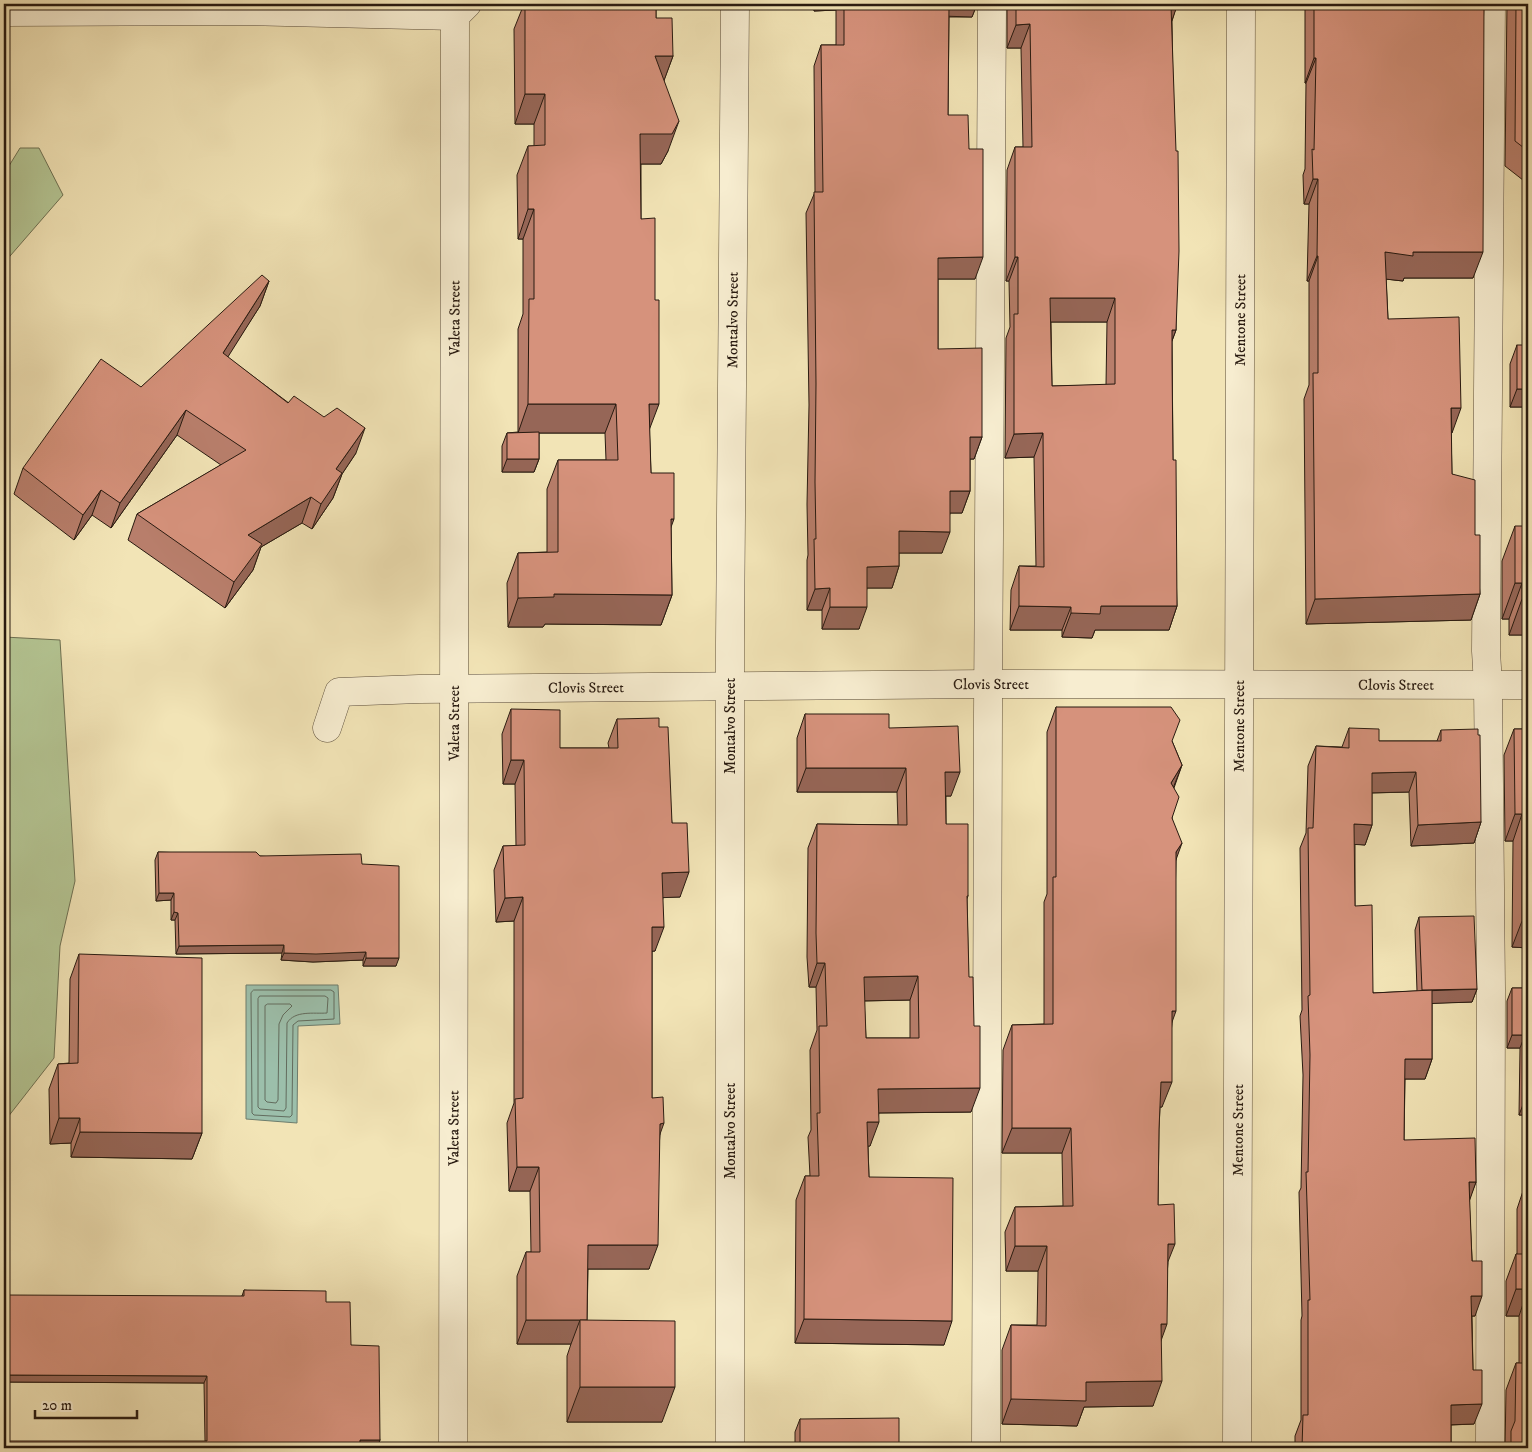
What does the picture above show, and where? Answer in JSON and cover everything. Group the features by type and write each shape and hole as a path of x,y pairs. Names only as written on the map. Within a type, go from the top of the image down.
{"street":[{"name":"Montalvo Street","path":"730,1448 730,686 734,4"},
{"path":"986,1448 992,4"},
{"name":"Mentone Street","path":"1237,1448 1241,4"},
{"path":"1490,1448 1491,989 1486,651 1491,4"},
{"path":"4,12 461,10"},
{"name":"Valeta Street","path":"453,1448 453,688 461,10"},
{"name":"Clovis Street","path":"327,728 339,692 453,688 988,684 1528,685"}],"shaded area":[{"path":"20,148 39,148 63,195 4,263 4,174"},
{"path":"4,637 60,640 75,881 60,946 54,1058 4,1122"}],"water":[{"path":"246,985 338,985 340,1024 298,1026 297,1123 246,1119"}],"building":[{"path":"525,4 656,4 656,18 672,18 673,56 655,56 679,121 672,134 640,134 641,219 655,218 655,300 659,300 659,404 649,404 651,473 674,473 674,519 671,519 672,595 554,594 554,597 518,598 518,553 558,552 558,460 618,460 616,404 528,404 529,299 534,299 534,209 528,209 528,146 545,145 545,94 525,94"},
{"path":"844,4 949,4 948,115 968,115 969,149 983,149 983,257 938,258 938,349 982,348 982,437 970,437 970,491 950,491 950,532 899,531 899,566 867,567 867,607 830,607 830,588 815,589 816,384 814,192 823,192 821,45 844,45"},
{"path":"1016,4 1177,4 1177,6 1171,6 1176,151 1178,151 1179,251 1176,330 1172,330 1173,460 1176,460 1177,606 1101,606 1100,614 1071,613 1071,607 1019,606 1019,566 1044,567 1043,433 1014,434 1014,314 1018,314 1018,257 1015,257 1015,147 1032,147 1030,24 1016,25","holes":["1050,298 1115,298 1115,384 1052,386"]},
{"path":"1314,4 1484,4 1483,252 1413,252 1413,256 1385,252 1388,319 1459,317 1461,408 1451,408 1452,474 1475,480 1475,535 1480,535 1480,594 1315,599 1313,373 1318,373 1318,179 1313,179 1312,149 1314,150 1316,58 1314,58"},
{"path":"1516,4 1528,4 1528,151 1515,141"},
{"path":"262,275 269,281 223,353 288,403 294,396 324,417 337,408 365,428 336,469 342,473 321,504 311,497 248,535 262,544 234,582 137,514 246,450 186,410 120,503 101,490 83,515 23,468 101,359 141,387"},
{"path":"1517,345 1528,345 1528,389 1517,389"},
{"path":"539,432 539,459 507,459 507,433"},
{"path":"1515,526 1528,526 1528,599 1522,599 1522,583 1515,583"},
{"path":"1056,707 1171,707 1180,720 1172,741 1182,765 1171,783 1179,797 1172,818 1182,843 1176,852 1176,1011 1172,1011 1172,1082 1161,1082 1159,1129 1158,1205 1174,1204 1175,1244 1168,1244 1167,1324 1161,1324 1162,1381 1086,1382 1086,1401 1011,1399 1011,1325 1046,1326 1047,1246 1015,1246 1015,1207 1073,1206 1071,1128 1012,1128 1012,1025 1053,1024 1053,877 1056,877"},
{"path":"511,709 560,710 560,748 618,748 617,719 659,718 659,727 668,727 672,823 687,823 689,872 662,873 664,927 652,927 652,1098 663,1097 664,1123 660,1124 658,1245 588,1245 587,1320 526,1320 526,1252 540,1252 539,1167 517,1167 515,1099 523,1098 523,897 505,898 503,846 525,845 524,760 511,760"},
{"path":"805,714 889,714 889,728 958,726 960,772 945,772 946,824 968,824 969,977 973,977 974,1026 980,1026 980,1088 878,1089 879,1122 867,1122 869,1177 953,1178 952,1321 804,1319 805,1176 819,1176 817,1113 820,1113 819,1026 827,1026 825,963 817,963 817,824 907,825 906,768 806,768","holes":["918,976 919,1038 866,1038 864,977"]},
{"path":"1349,728 1379,729 1379,741 1441,741 1441,730 1478,729 1478,735 1480,735 1481,822 1418,825 1416,772 1372,773 1372,825 1354,824 1355,906 1372,905 1373,993 1432,990 1432,1059 1405,1059 1404,1140 1475,1138 1476,1182 1469,1182 1472,1261 1482,1261 1482,1296 1471,1296 1473,1370 1482,1370 1482,1404 1451,1405 1451,1448 1302,1448 1303,1415 1308,1415 1308,1300 1310,1300 1306,1172 1308,1172 1310,1055 1308,828 1313,828 1316,746 1349,748"},
{"path":"1514,729 1528,729 1528,921 1522,921 1522,814 1515,814"},
{"path":"158,852 256,852 260,856 361,854 362,864 399,866 399,958 366,958 366,952 284,953 284,945 179,946 178,913 174,912 174,893 159,893"},
{"path":"1474,916 1477,989 1422,990 1419,917"},
{"path":"79,954 202,958 202,1133 80,1132 80,1118 59,1118 58,1064 78,1063"},
{"path":"1512,988 1528,988 1528,1102 1524,1102 1525,1035 1512,1035"},
{"path":"1526,1182 1528,1182 1528,1289 1516,1289 1516,1254 1527,1254"},
{"path":"244,1290 326,1291 326,1302 350,1302 351,1345 379,1346 380,1440 360,1440 360,1448 4,1448 4,1441 207,1441 207,1376 4,1375 4,1295 244,1296"},
{"path":"580,1320 675,1321 675,1387 580,1387"},
{"path":"1516,1363 1528,1363 1528,1448 1511,1448 1511,1431 1515,1421"},
{"path":"899,1418 899,1448 800,1448 800,1419"}]}
